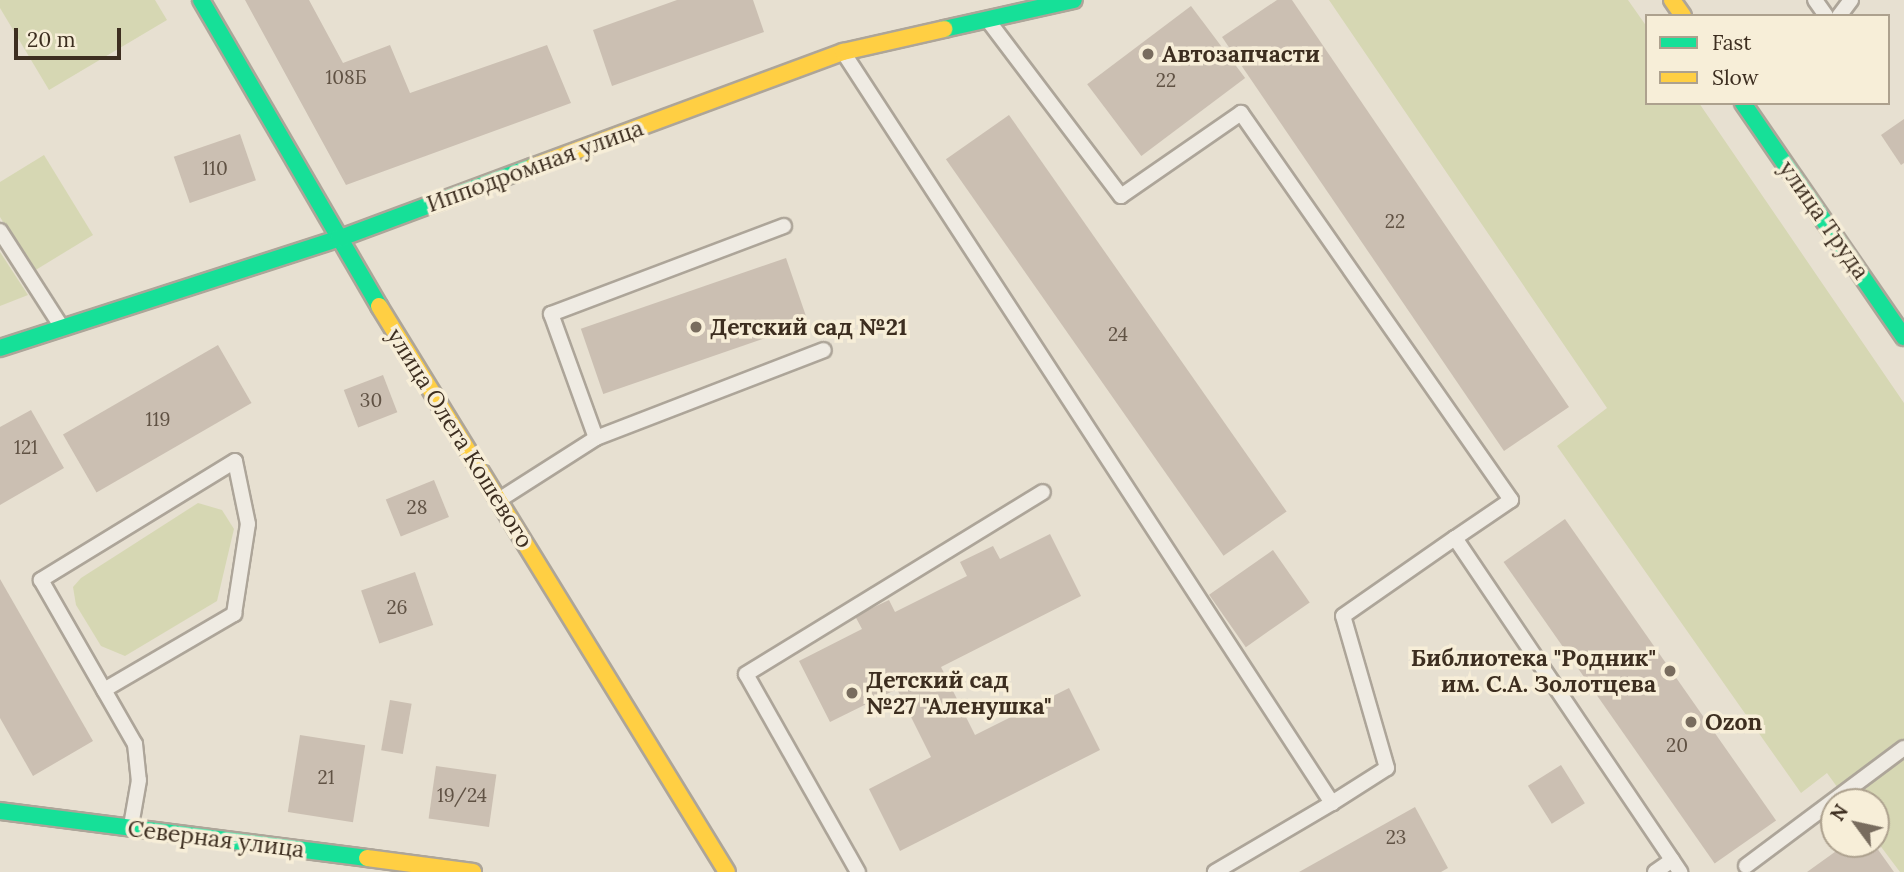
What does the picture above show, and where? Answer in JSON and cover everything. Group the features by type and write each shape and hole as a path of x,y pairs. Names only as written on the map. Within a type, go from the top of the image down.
{"street":[{"name":"улица Олега Кошевого","path":"201,0 338,239 727,872"},
{"name":"Ипподромная улица","path":"0,348 61,326 338,239 844,52 1074,0"},
{"name":"улица Труда","path":"1752,107 1904,337"},
{"name":"Северная улица","path":"0,811 473,872"}],"lane":[{"path":"986,19 1121,196 1241,113 1511,500 1343,616 1387,768 1215,872"},
{"path":"844,52 1332,803"},
{"path":"596,438 551,314 784,226"},
{"path":"0,231 61,326"},
{"path":"498,500 596,438 824,350"},
{"path":"104,690 234,614 248,524 235,461 41,580 104,690 135,744 139,780 131,828"},
{"path":"858,872 746,674 1043,492"},
{"path":"1455,538 1676,866 1655,872"},
{"path":"1745,870 1904,748"}],"green space":[{"path":"0,0 155,0 167,20 49,90 0,8"},
{"path":"1329,0 1628,0 1645,24 1645,105 1700,105 1904,403 1904,872 1900,872 1890,858 1890,788 1838,788 1827,773 1801,793 1557,446 1607,408"},
{"path":"44,155 93,235 34,271 0,217 0,182"},
{"path":"0,252 28,295 0,306"},
{"path":"198,503 222,510 234,529 217,601 125,656 101,646 76,605 73,587 81,578"}],"building":[{"path":"245,0 309,0 343,63 390,45 410,93 547,45 571,103 346,185"},
{"path":"677,0 753,0 764,32 612,86 593,30"},
{"path":"1277,0 1292,0 1569,407 1504,451 1222,37"},
{"path":"1191,6 1245,78 1141,156 1087,84"},
{"path":"1009,115 1287,511 1224,556 946,159"},
{"path":"1904,119 1904,163 1901,165 1881,135"},
{"path":"240,134 256,180 190,203 174,157"},
{"name":"Детский сад №21","path":"786,258 808,323 603,394 581,329"},
{"path":"218,345 251,403 96,493 63,435"},
{"path":"383,375 397,412 358,427 344,390"},
{"path":"31,410 64,468 0,505 0,427"},
{"path":"434,480 449,517 401,537 386,499"},
{"path":"1565,519 1776,820 1715,863 1504,562"},
{"name":"Детский сад №27 \"Аленушка\"","path":"1050,534 1081,596 941,667 975,735 1069,688 1100,750 900,851 869,789 931,757 897,689 830,722 799,661 862,629 855,616 889,600 895,612 967,576 960,562 993,546 1000,559"},
{"path":"1273,550 1310,602 1246,647 1209,595"},
{"path":"415,572 433,625 379,644 361,591"},
{"path":"0,579 93,741 33,776 0,718"},
{"path":"390,700 412,704 403,754 381,750"},
{"path":"300,735 365,745 353,822 288,812"},
{"path":"1561,765 1585,803 1552,824 1528,786"},
{"path":"436,766 496,774 489,827 429,818"},
{"path":"1415,807 1448,868 1441,872 1299,872"},
{"path":"1826,858 1884,858 1894,872 1807,872"}],"traffic: fast":[{"path":"201,0 379,306"},
{"path":"944,29 1074,0"},
{"path":"1744,105 1904,337"},
{"path":"0,348 338,239 532,167"},
{"path":"0,811 367,858"}],"traffic: slow":[{"path":"1672,0 1682,14"},
{"path":"532,167 843,52 944,29"},
{"path":"379,306 727,872"},
{"path":"367,858 473,872"}],"place":[{"name":"Автозапчасти","path":"1148,54"},
{"name":"Детский сад №21","path":"696,327"},
{"name":"Библиотека \"Родник\" им. С.А. Золотцева","path":"1670,671"},
{"name":"Детский сад №27 \"Аленушка\"","path":"852,693"},
{"name":"Ozon","path":"1691,722"}]}
